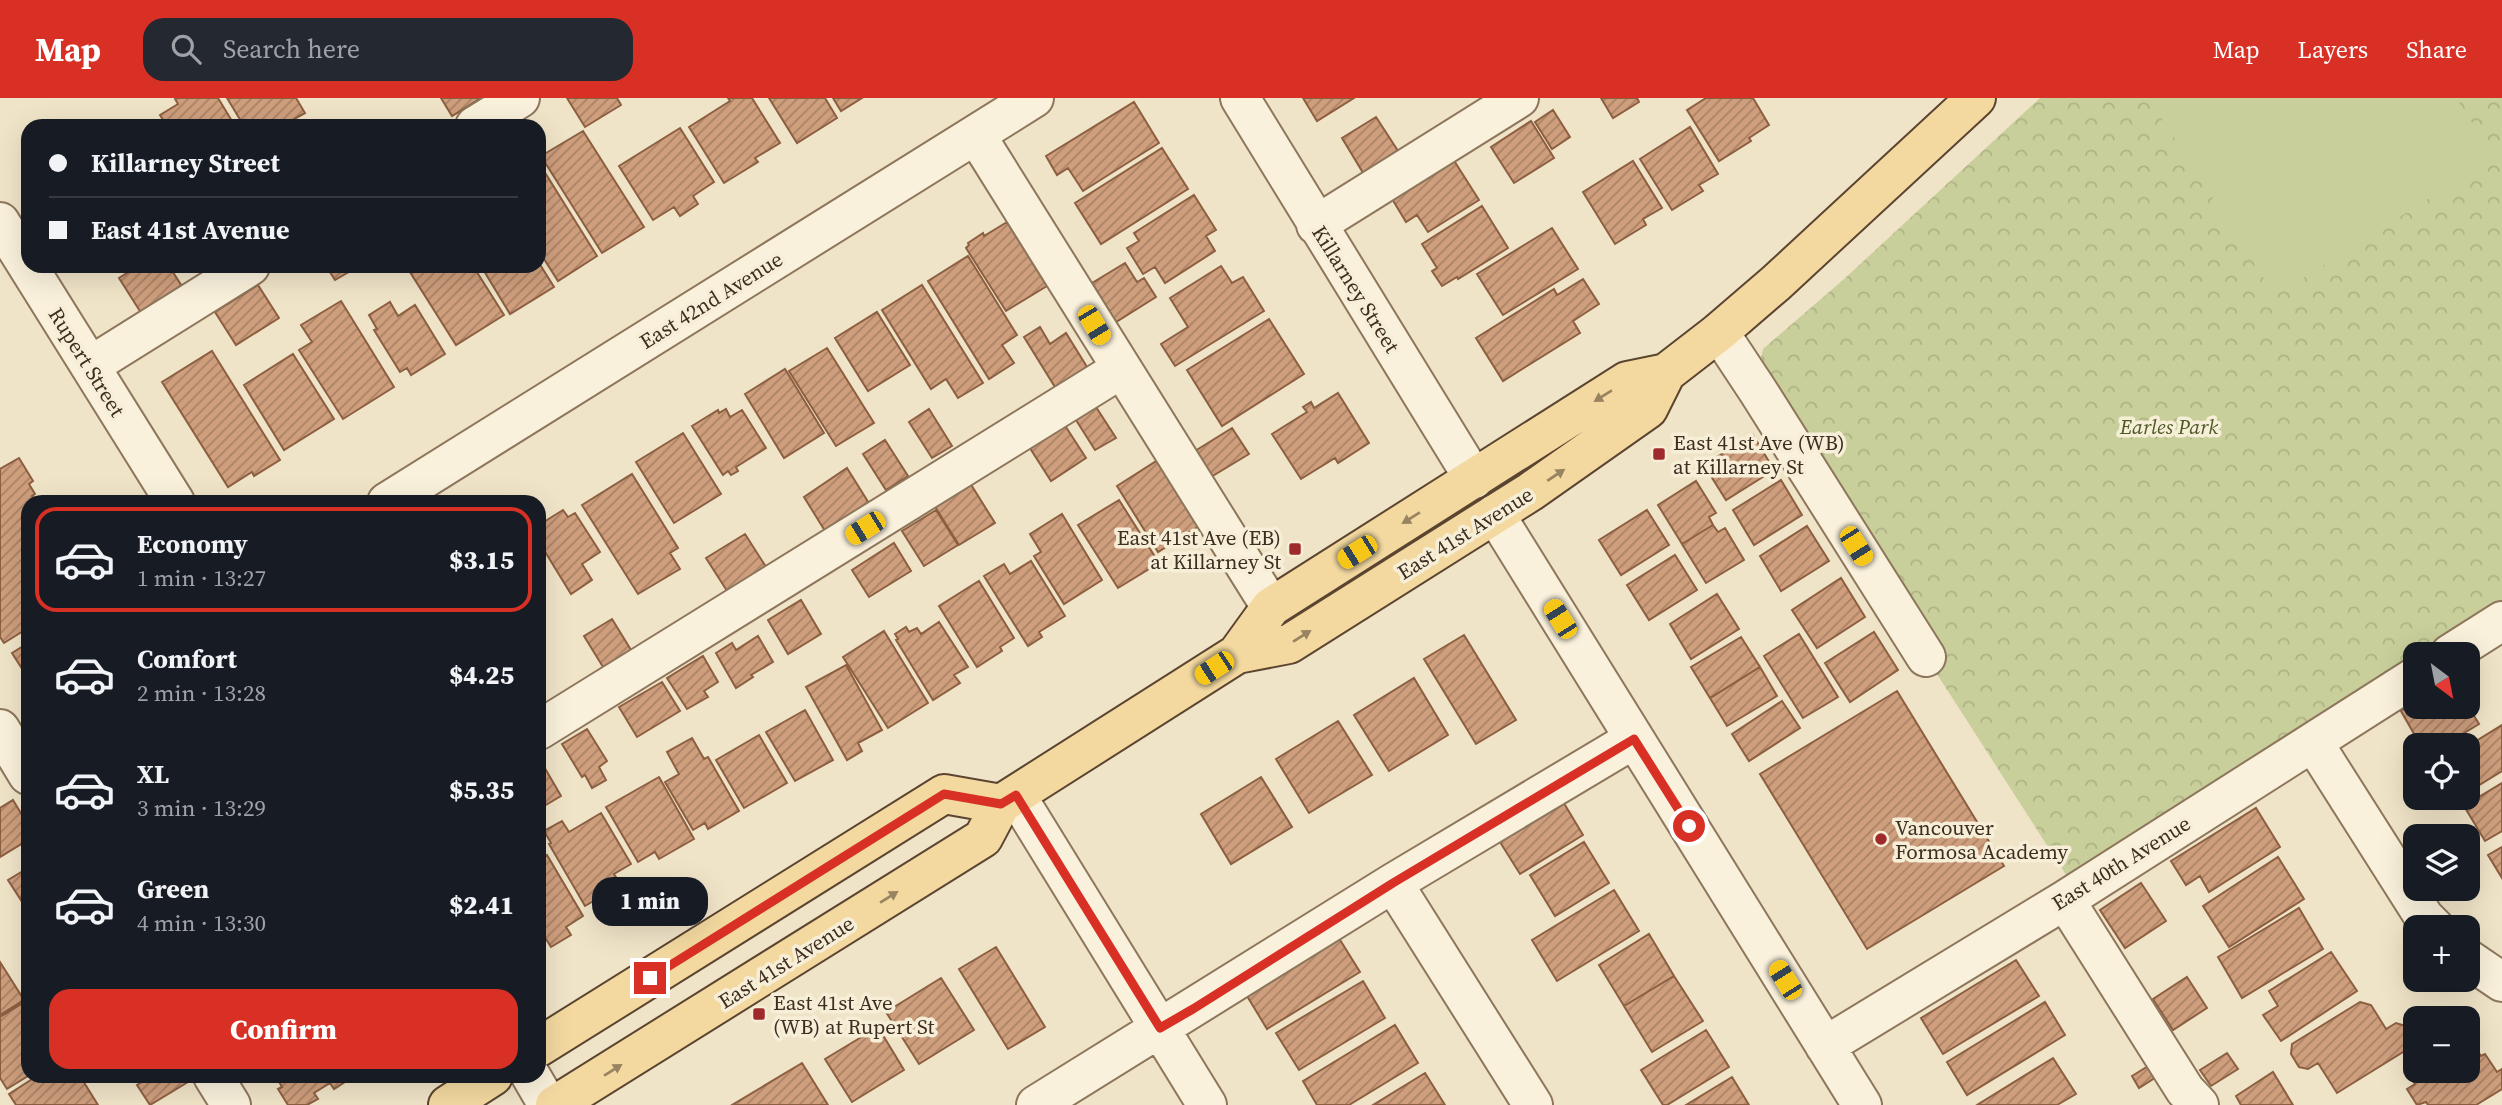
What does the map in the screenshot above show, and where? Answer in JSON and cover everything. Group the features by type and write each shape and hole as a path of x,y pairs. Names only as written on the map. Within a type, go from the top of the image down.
{"main road":[{"name":"East 41st Avenue","path":"555,1105 983,838 1008,799 1237,654 1289,644 1591,451 1648,409 1666,373 1719,332 1830,235 1976,98"},
{"name":"East 41st Avenue","path":"1237,654 1271,607 1627,381 1666,373"},
{"path":"546,1043 944,794 1008,799"},
{"path":"448,1105 482,1083"}],"street":[{"path":"486,119 520,98"},
{"name":"East 42nd Avenue","path":"398,495 1034,98"},
{"name":"Killarney Street","path":"1240,98 1474,479"},
{"path":"1316,225 1519,98"},
{"path":"976,135 1271,607"},
{"name":"Rupert Street","path":"0,222 21,256"},
{"name":"Rupert Street","path":"32,273 171,495"},
{"path":"90,366 239,273"},
{"path":"1719,332 1926,657"},
{"path":"546,726 1121,369"},
{"path":"1495,514 1862,1105"},
{"path":"2469,642 2502,621"},
{"name":"East 40th Avenue","path":"1825,1046 2065,900 2403,685"},
{"path":"0,729 21,764"},
{"path":"1036,1105 1393,883 1634,739"},
{"path":"2313,742 2423,915"},
{"path":"1008,799 1160,1028 1207,1105"},
{"path":"1393,883 1532,1105"},
{"path":"2065,900 2185,1090 2199,1105"},
{"path":"2480,967 2502,982"},
{"path":"217,1083 231,1105"},
{"path":"535,1083 548,1105"}],"green space":[{"name":"Earles Park","path":"2040,98 2502,98 2502,604 2441,642 2403,642 2403,667 2068,878 1926,657 1767,383 1761,358 1763,349 1843,280"},
{"path":"2456,98 2494,157 2275,296 2150,100"}],"building":[{"path":"218,98 231,119 163,119 160,115 178,104 175,99"},
{"path":"227,98 296,98 305,113 294,119 240,119"},
{"path":"441,98 481,98 452,116"},
{"path":"567,98 617,98 621,105 585,127"},
{"path":"728,98 752,98 780,143 755,158 758,162 724,183 689,127 730,101"},
{"path":"769,98 825,98 837,118 797,143"},
{"path":"833,98 862,98 841,111"},
{"path":"1303,98 1354,98 1317,121"},
{"path":"1601,98 1637,98 1639,102 1613,118"},
{"path":"1706,98 1753,98 1769,125 1749,138 1751,141 1719,161 1687,110"},
{"path":"1134,102 1159,143 1083,191 1068,168 1057,175 1046,156"},
{"path":"1553,110 1570,137 1552,149 1535,122"},
{"path":"1376,117 1400,154 1365,176 1342,138"},
{"path":"1531,121 1554,158 1514,183 1491,147"},
{"path":"1690,127 1718,174 1699,185 1703,191 1672,210 1640,159"},
{"path":"680,128 714,182 693,196 698,204 680,216 674,207 653,220 619,166"},
{"path":"583,131 644,227 602,253 546,164 546,153"},
{"path":"1162,148 1188,189 1101,244 1075,203"},
{"path":"1453,159 1479,200 1428,232 1417,215 1406,222 1391,197"},
{"path":"1633,161 1662,208 1643,219 1646,225 1615,244 1583,192"},
{"path":"546,174 597,256 558,281 546,262"},
{"path":"1194,195 1216,230 1206,236 1215,251 1165,283 1155,267 1143,274 1127,248 1139,241 1134,233"},
{"path":"1482,206 1508,248 1442,286 1432,271 1437,268 1422,244"},
{"path":"1007,222 1047,286 1006,311 966,248 968,243 983,233 984,236"},
{"path":"1552,228 1578,269 1503,315 1477,274"},
{"path":"968,256 1017,335 1002,345 1014,363 989,379 928,281"},
{"path":"1125,263 1137,282 1144,278 1156,297 1116,322 1092,283"},
{"path":"1221,266 1232,283 1243,277 1264,311 1175,366 1161,344 1188,327 1170,298"},
{"path":"127,273 173,273 185,291 143,316 119,278"},
{"path":"330,273 347,273 335,280"},
{"path":"411,273 477,273 504,315 456,345"},
{"path":"485,273 545,273 554,287 510,314"},
{"path":"1583,279 1599,304 1573,321 1580,333 1503,381 1476,338 1554,289 1557,295"},
{"path":"258,285 279,318 236,345 215,312"},
{"path":"922,285 983,383 958,398 946,379 931,389 882,310"},
{"path":"341,301 394,387 343,419 299,350 312,342 301,325"},
{"path":"390,302 398,316 415,305 445,354 411,375 407,368 400,372 374,330 377,329 369,315"},
{"path":"877,312 910,365 868,391 835,338"},
{"path":"1269,319 1304,374 1222,426 1187,370"},
{"path":"1040,327 1050,344 1066,333 1087,367 1055,387 1024,337"},
{"path":"827,348 874,423 836,446 789,371"},
{"path":"212,351 280,460 254,476 252,472 228,487 162,382"},
{"path":"293,354 334,419 284,450 244,385"},
{"path":"785,369 824,433 784,458 745,394"},
{"path":"1338,393 1369,443 1338,463 1335,458 1301,479 1272,434 1307,412 1303,407 1311,402 1314,408"},
{"path":"1096,407 1116,438 1095,450 1076,420"},
{"path":"726,409 730,417 742,410 766,448 736,467 738,471 731,475 728,471 723,475 692,426 718,410 719,413"},
{"path":"929,409 952,446 932,458 909,422"},
{"path":"1064,424 1086,458 1051,481 1028,445"},
{"path":"1232,428 1249,454 1211,477 1195,451"},
{"path":"683,433 721,494 674,523 636,462"},
{"path":"1753,435 1774,470 1726,500 1704,465"},
{"path":"885,440 908,476 886,490 863,454"},
{"path":"19,458 33,481 29,484 35,494 21,495 21,632 4,643 0,637 0,469"},
{"path":"1158,460 1199,526 1158,552 1117,486"},
{"path":"847,468 870,505 825,531 804,497"},
{"path":"632,474 678,548 670,553 680,569 638,594 582,505"},
{"path":"1781,480 1802,515 1754,545 1733,510"},
{"path":"1696,481 1716,513 1709,517 1713,525 1682,544 1658,505"},
{"path":"970,483 995,523 959,545 934,505"},
{"path":"1119,500 1159,563 1118,588 1078,525"},
{"path":"563,510 568,517 575,513 600,552 582,564 592,580 571,594 546,553 546,521"},
{"path":"936,510 958,545 924,566 902,531"},
{"path":"1647,510 1669,545 1621,575 1599,540"},
{"path":"1062,514 1102,580 1064,604 1034,556 1041,552 1030,534"},
{"path":"1713,525 1718,532 1725,528 1744,560 1706,583 1682,544"},
{"path":"1807,526 1829,561 1781,591 1760,556"},
{"path":"745,534 768,570 729,594 706,558"},
{"path":"894,543 911,571 869,597 852,570"},
{"path":"1675,555 1697,590 1649,620 1627,585"},
{"path":"1031,561 1065,616 1039,632 1042,637 1028,646 984,576 1004,564 1010,574"},
{"path":"1841,578 1865,617 1817,648 1792,610"},
{"path":"979,581 1014,638 1000,647 1002,651 977,667 939,606"},
{"path":"1717,594 1739,629 1691,659 1670,624"},
{"path":"801,600 821,634 788,654 768,620"},
{"path":"612,619 631,650 603,667 584,636"},
{"path":"939,622 968,667 954,675 960,683 933,700 896,640 898,639 895,634 906,627 909,632 917,628 921,634"},
{"path":"884,631 928,703 888,728 843,657"},
{"path":"1874,632 1898,670 1850,702 1825,663"},
{"path":"1799,634 1838,697 1803,718 1764,656"},
{"path":"1464,635 1516,720 1476,744 1424,659"},
{"path":"758,636 773,662 736,688 716,653 732,643 736,650"},
{"path":"1741,637 1760,667 1710,698 1691,667"},
{"path":"21,647 21,667 12,653"},
{"path":"703,656 718,682 704,691 708,697 687,709 667,678"},
{"path":"846,665 882,730 858,743 862,751 847,760 806,687"},
{"path":"1760,667 1777,696 1727,726 1710,698"},
{"path":"1414,678 1448,735 1389,771 1354,715"},
{"path":"662,682 680,711 637,737 619,707"},
{"path":"1897,691 2004,866 1867,949 1760,774"},
{"path":"1782,701 1800,728 1749,761 1732,734"},
{"path":"805,710 833,760 795,781 766,732"},
{"path":"2406,719 2476,719 2479,724 2464,733 2414,733"},
{"path":"1338,721 1372,775 1309,813 1276,759"},
{"path":"2502,725 2502,771 2480,785 2480,739"},
{"path":"587,729 607,761 599,767 606,780 592,788 562,744"},
{"path":"759,735 787,783 744,808 716,760"},
{"path":"692,738 704,759 708,757 739,811 708,829 705,823 693,830 665,782 679,774 667,752"},
{"path":"546,770 561,796 546,805"},
{"path":"659,777 694,839 659,859 655,852 638,862 606,807"},
{"path":"1261,777 1292,827 1231,864 1201,814"},
{"path":"2502,783 2502,831 2485,841 2480,833 2480,824 2475,824 2466,810 2480,810 2480,796"},
{"path":"1559,795 1583,835 1520,874 1495,834"},
{"path":"13,800 21,813 21,844 0,857 0,808"},
{"path":"2256,808 2280,847 2209,892 2200,876 2186,885 2171,861"},
{"path":"601,813 631,864 614,874 621,885 585,906 546,834 546,830 562,821 569,832"},
{"path":"1584,842 1609,883 1555,916 1530,875"},
{"path":"2502,847 2502,878 2488,855"},
{"path":"546,856 583,916 566,927 571,935 551,947 546,939"},
{"path":"2278,857 2304,899 2229,947 2203,906"},
{"path":"21,872 21,900 8,880"},
{"path":"2141,883 2166,921 2125,948 2100,910"},
{"path":"1614,890 1639,931 1557,981 1532,940"},
{"path":"2299,908 2323,949 2242,998 2218,957"},
{"path":"1649,934 1674,976 1624,1006 1599,965"},
{"path":"1337,935 1360,972 1267,1029 1244,991"},
{"path":"996,947 1045,1027 1008,1049 959,969"},
{"path":"2331,952 2357,991 2281,1041 2263,1015 2278,1006 2269,991"},
{"path":"2016,960 2039,996 1943,1054 1921,1018"},
{"path":"0,962 21,995 21,1002 0,1015"},
{"path":"1674,976 1703,1021 1652,1052 1624,1006"},
{"path":"2187,977 2207,1008 2173,1030 2153,999"},
{"path":"941,978 974,1030 919,1064 886,1012"},
{"path":"1363,981 1385,1018 1299,1070 1276,1033"},
{"path":"2045,1002 2065,1035 1967,1095 1947,1062"},
{"path":"2360,1002 2371,1005 2386,1029 2396,1023 2403,1025 2403,1052 2337,1093 2318,1063 2308,1069 2299,1067 2291,1054 2292,1044"},
{"path":"21,1004 21,1080 7,1089 0,1078 0,1017"},
{"path":"1395,1025 1418,1063 1349,1105 1317,1105 1303,1081"},
{"path":"878,1027 904,1070 852,1102 825,1059"},
{"path":"1706,1030 1729,1067 1663,1105 1641,1070"},
{"path":"2227,1053 2238,1069 2211,1086 2200,1070"},
{"path":"2480,1054 2485,1054 2497,1072 2502,1069 2502,1089 2476,1105 2428,1105 2426,1102 2417,1105 2407,1089 2415,1084 2480,1083"},
{"path":"2053,1058 2076,1094 2057,1105 1977,1105"},
{"path":"802,1063 828,1105 732,1105"},
{"path":"2153,1063 2161,1074 2139,1088 2132,1076"},
{"path":"2273,1072 2293,1105 2241,1105 2236,1096"},
{"path":"1425,1073 1445,1105 1373,1105"},
{"path":"1732,1077 1749,1105 1686,1105"},
{"path":"26,1083 84,1083 98,1105 16,1105 9,1094"},
{"path":"140,1083 186,1083 150,1105 137,1085"},
{"path":"280,1083 330,1083 314,1093 318,1099 307,1105 288,1105 278,1089 282,1087"},
{"path":"330,1083 343,1083 334,1089"}],"place":[{"name":"East 41st Ave (WB) at Killarney St","path":"1659,454"},
{"name":"East 41st Ave (EB) at Killarney St","path":"1295,549"},
{"name":"Vancouver Formosa Academy","path":"1881,839"},
{"name":"East 41st Ave (WB) at Rupert St","path":"759,1014"}],"route":[{"path":"650,978 944,794 1001,804 1016,795 1160,1028 1393,883 1634,739 1689,826"}]}
